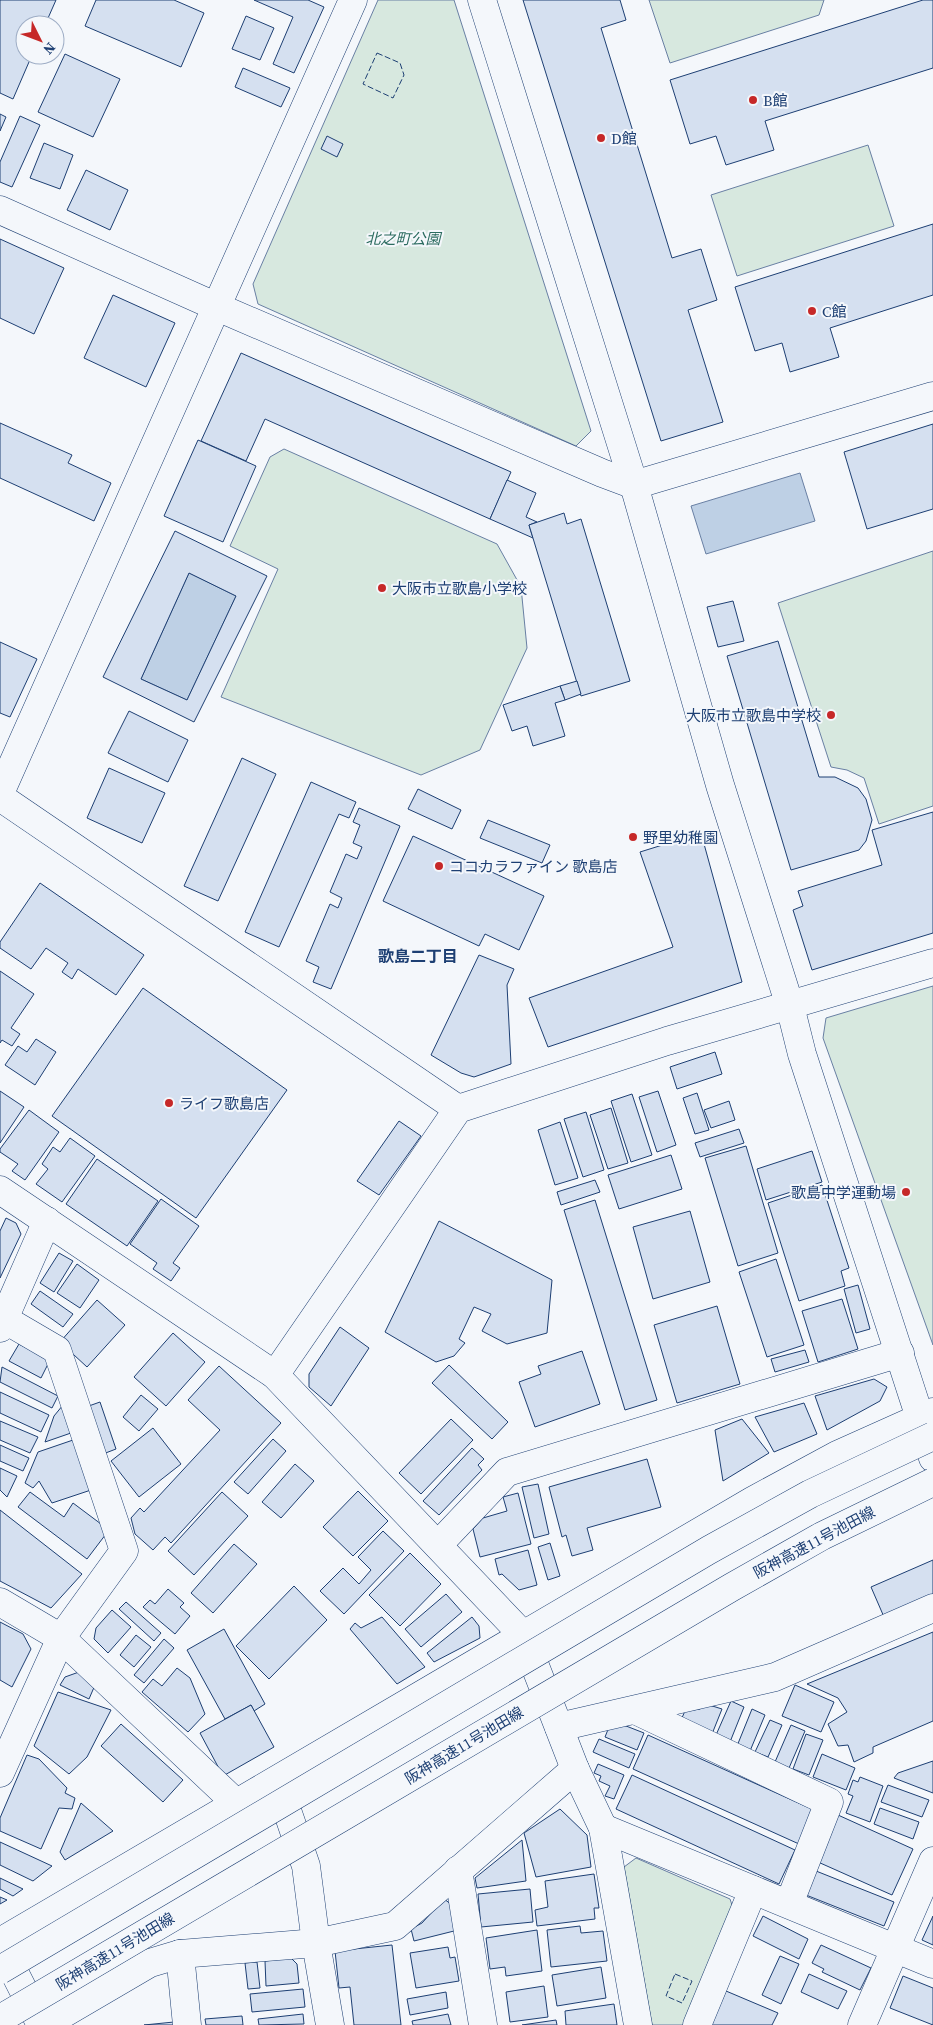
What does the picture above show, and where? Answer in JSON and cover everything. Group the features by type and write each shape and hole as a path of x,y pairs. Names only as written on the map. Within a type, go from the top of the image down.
{"main road":[{"path":"353,0 215,306 0,795 458,1109"},
{"path":"482,0 634,485 720,784 790,1006 802,1054 900,1353 929,1421 933,1458"},
{"path":"0,210 215,306 602,473 634,485 933,396"},
{"path":"275,1375 458,1109 667,1041 933,963"},
{"path":"0,1190 275,1375 523,1635 575,1769 603,1828 638,2025"},
{"path":"0,1772 61,1638 124,1551 56,1350 2,1324 47,1221"},
{"path":"438,1545 507,1472 900,1353"},
{"path":"575,1769 395,1926 316,1943 180,1954 150,1963 42,2025 0,1943 276,1779 752,1501 837,1455 929,1421"},
{"path":"0,1970 709,1550 810,1494 929,1421"},
{"name":"阪神高速11号池田線","path":"0,2019 732,1587 822,1536 933,1482"},
{"path":"0,1602 61,1638 236,1803"},
{"path":"559,1727 775,1677 933,1608"},
{"path":"635,1710 829,1802 789,1904"},
{"path":"276,1779 306,1866 316,1943 330,2025"},
{"path":"603,1828 896,1947 933,1964"},
{"path":"862,2025 933,1861"},
{"path":"458,1870 483,2025"},
{"path":"697,2025 753,1890"},
{"path":"180,1954 187,2025"}],"green space":[{"name":"北之町公園","path":"378,0 454,0 591,431 576,446 258,304 253,284"},
{"path":"649,0 824,0 819,15 670,63"},
{"path":"868,145 894,226 737,276 711,195"},
{"path":"284,449 497,544 521,587 527,648 480,750 421,775 221,697 278,569 230,546 270,457"},
{"path":"933,551 933,806 879,824 864,778 847,770 831,767 778,603"},
{"name":"歌島中学運動場","path":"933,986 933,1345 823,1038 826,1018"},
{"path":"636,1858 730,1899 735,1914 684,2025 652,2025 624,1867"}],"water":[{"path":"800,473 815,521 706,554 691,506"},
{"path":"189,573 236,596 187,700 141,679"}],"building":[{"path":"0,0 56,0 49,15 15,15 15,65 28,65 13,99 0,93"},
{"path":"96,0 174,0 204,13 181,67 85,26"},
{"path":"254,0 308,0 324,7 294,73 273,64 293,17"},
{"name":"D館","path":"523,0 620,0 626,20 601,28 672,258 701,249 717,300 688,310 723,422 661,441"},
{"name":"B館","path":"923,0 933,0 933,68 765,121 774,150 726,165 716,136 690,144 670,80"},
{"path":"246,16 274,28 260,60 232,49"},
{"path":"65,54 120,79 93,137 38,112 60,65 65,65"},
{"path":"243,68 290,88 281,107 235,87"},
{"path":"0,114 6,117 0,131"},
{"path":"20,116 40,125 12,187 0,182 0,162"},
{"path":"327,136 343,144 337,157 321,149"},
{"path":"44,143 73,155 60,189 30,178"},
{"path":"86,170 128,190 110,230 67,210"},
{"name":"C館","path":"933,224 933,295 830,328 839,357 790,372 782,343 755,351 735,287"},
{"path":"0,239 64,268 34,334 0,318"},
{"path":"113,295 175,323 146,387 84,358"},
{"path":"241,353 511,472 490,519 265,419 246,461 201,441"},
{"path":"0,423 72,455 68,463 111,483 94,521 0,478"},
{"path":"933,424 933,509 867,529 844,452"},
{"path":"198,440 256,466 223,542 164,516"},
{"path":"507,480 536,493 526,517 537,522 529,525 533,538 490,519"},
{"path":"564,513 567,524 581,519 630,681 581,696 529,525"},
{"path":"175,531 267,576 194,722 103,677","holes":["189,573 236,596 187,700 141,679"]},
{"path":"733,601 744,641 718,647 707,607"},
{"path":"778,641 819,777 835,777 858,788 866,799 872,820 866,841 859,850 791,870 727,656"},
{"path":"0,642 37,659 10,717 0,713"},
{"path":"577,681 581,694 565,700 560,686"},
{"path":"560,686 565,700 555,703 565,736 533,746 527,726 512,731 503,705"},
{"path":"129,711 188,740 168,782 108,753"},
{"path":"242,758 276,774 218,901 184,886"},
{"path":"109,768 165,793 142,843 87,818"},
{"path":"311,782 356,802 349,818 339,814 279,947 245,932"},
{"path":"418,789 461,810 452,829 408,809"},
{"path":"359,808 400,826 331,989 313,982 319,967 306,961 330,904 338,908 342,898 330,892 346,854 357,859 362,847 353,843 360,825 353,822"},
{"path":"933,812 933,933 812,970 793,910 803,906 798,891 882,865 872,830"},
{"path":"488,820 550,845 542,863 480,838"},
{"path":"701,833 742,982 548,1047 529,998 673,947 640,852"},
{"name":"ココカラファイン 歌島店","path":"413,836 544,896 519,950 485,934 479,946 383,901"},
{"path":"40,883 144,955 116,995 78,969 72,979 62,972 68,963 46,948 31,969 0,948 0,942"},
{"path":"479,955 514,969 507,985 511,1064 474,1077 461,1073 431,1055"},
{"path":"0,971 34,994 11,1028 20,1034 12,1046 2,1040 0,1043"},
{"name":"ライフ歌島店","path":"143,988 287,1090 196,1218 52,1116"},
{"path":"36,1039 56,1052 35,1085 5,1065 18,1046 27,1052"},
{"path":"715,1052 722,1074 677,1089 670,1067"},
{"path":"0,1091 24,1107 0,1143"},
{"path":"658,1091 676,1145 657,1152 639,1097"},
{"path":"697,1093 709,1130 695,1134 683,1098"},
{"path":"632,1094 652,1155 631,1162 611,1101"},
{"path":"729,1101 735,1120 711,1128 704,1110"},
{"path":"611,1108 628,1163 608,1169 590,1115"},
{"path":"29,1110 59,1132 25,1180 12,1171 18,1164 0,1152 0,1149"},
{"path":"586,1112 604,1170 583,1177 564,1119"},
{"path":"399,1121 421,1136 379,1195 357,1181"},
{"path":"560,1122 578,1178 555,1185 538,1130"},
{"path":"739,1129 744,1143 700,1157 695,1143"},
{"path":"70,1138 95,1156 62,1202 36,1184 48,1169 42,1164 53,1147 60,1152"},
{"path":"746,1146 778,1253 738,1266 705,1158"},
{"path":"812,1151 822,1182 766,1200 757,1169"},
{"path":"671,1155 682,1189 619,1209 608,1175"},
{"path":"97,1159 158,1201 127,1246 66,1204"},
{"path":"595,1180 600,1192 561,1205 557,1192"},
{"path":"822,1185 849,1268 841,1271 845,1286 799,1301 768,1203"},
{"path":"161,1199 199,1226 173,1263 180,1268 171,1281 153,1269 157,1263 130,1244"},
{"path":"595,1200 657,1400 625,1410 564,1210"},
{"path":"690,1211 710,1282 653,1299 633,1227"},
{"path":"6,1218 16,1223 21,1234 0,1278 0,1231"},
{"path":"439,1221 552,1280 547,1333 507,1344 482,1331 491,1314 474,1307 459,1339 465,1343 454,1356 436,1362 385,1332"},
{"path":"59,1253 73,1261 54,1292 40,1283"},
{"path":"776,1259 804,1345 767,1357 739,1272"},
{"path":"77,1264 99,1280 80,1308 57,1293"},
{"path":"858,1285 870,1329 856,1333 844,1289"},
{"path":"40,1291 73,1314 63,1327 31,1304"},
{"path":"842,1299 858,1349 818,1362 802,1311"},
{"path":"97,1300 125,1325 87,1367 60,1342"},
{"path":"717,1306 740,1384 677,1403 654,1325"},
{"path":"340,1327 369,1348 331,1406 309,1387 309,1374"},
{"path":"173,1333 205,1362 166,1406 134,1377"},
{"path":"19,1344 50,1360 41,1378 9,1361"},
{"path":"805,1350 809,1362 775,1372 771,1359"},
{"path":"582,1351 600,1404 535,1427 519,1382 541,1374 538,1366"},
{"path":"449,1365 508,1422 492,1439 432,1383"},
{"path":"219,1366 281,1423 171,1543 165,1537 153,1550 135,1534 131,1518 140,1508 144,1512 220,1430 188,1400"},
{"path":"2,1367 58,1396 52,1408 0,1382"},
{"path":"874,1379 887,1387 880,1401 827,1430 815,1396"},
{"path":"0,1392 49,1415 41,1432 0,1413"},
{"path":"141,1395 158,1409 139,1431 123,1417"},
{"path":"100,1402 116,1449 103,1454 86,1407"},
{"path":"804,1403 817,1434 774,1452 755,1417"},
{"path":"63,1405 71,1433 45,1442 54,1416"},
{"path":"451,1419 473,1440 421,1494 399,1473"},
{"path":"742,1419 769,1453 723,1481 715,1430"},
{"path":"0,1421 38,1437 30,1453 0,1440"},
{"path":"153,1428 181,1464 139,1497 111,1461"},
{"path":"76,1439 91,1490 52,1503 39,1481 33,1488 25,1483 38,1452"},
{"path":"273,1439 286,1451 248,1494 234,1482"},
{"path":"0,1445 29,1458 23,1471 0,1461"},
{"path":"472,1448 484,1459 478,1465 482,1470 439,1515 423,1501"},
{"path":"647,1459 661,1507 587,1528 593,1550 572,1556 566,1535 562,1537 549,1487"},
{"path":"295,1464 314,1481 281,1518 262,1502"},
{"path":"0,1468 17,1476 7,1497 0,1490"},
{"path":"538,1484 549,1534 534,1538 522,1487"},
{"path":"358,1491 388,1521 353,1556 323,1527"},
{"path":"30,1492 64,1517 73,1503 109,1530 87,1559 18,1507"},
{"path":"222,1492 248,1516 194,1575 168,1551"},
{"path":"518,1493 531,1544 480,1557 473,1529 483,1518 507,1511 503,1497"},
{"path":"0,1510 82,1574 51,1608 0,1581"},
{"path":"383,1531 404,1551 344,1614 320,1591 343,1568 359,1584 371,1570 358,1557"},
{"path":"550,1543 560,1576 548,1580 538,1547"},
{"path":"234,1544 257,1564 213,1613 191,1593"},
{"path":"528,1550 537,1585 519,1590 502,1574 499,1575 495,1559"},
{"path":"410,1553 441,1584 400,1626 369,1595"},
{"path":"933,1560 933,1596 884,1617 871,1587"},
{"path":"294,1586 327,1620 269,1679 236,1646"},
{"path":"168,1589 184,1603 180,1607 190,1616 175,1634 143,1607 150,1600 155,1604"},
{"path":"446,1594 462,1612 421,1647 405,1629"},
{"path":"126,1602 161,1633 154,1641 119,1609"},
{"path":"112,1610 131,1627 108,1653 94,1639 96,1628"},
{"path":"382,1617 425,1667 397,1684 350,1629 355,1623 361,1628"},
{"path":"472,1617 479,1626 480,1638 434,1662 427,1653"},
{"path":"0,1622 23,1634 31,1649 12,1687 0,1680"},
{"path":"224,1629 265,1704 254,1711 251,1705 225,1719 187,1650"},
{"path":"933,1632 933,1721 873,1747 873,1753 854,1762 848,1745 838,1746 828,1724 847,1712 838,1698 807,1684"},
{"path":"136,1635 151,1647 134,1667 120,1655"},
{"path":"164,1639 174,1648 144,1683 134,1675"},
{"path":"177,1668 190,1678 205,1714 188,1732 142,1692 153,1679 162,1686"},
{"path":"79,1672 95,1685 89,1699 60,1685 65,1677"},
{"path":"795,1685 834,1702 821,1732 782,1716"},
{"path":"58,1692 111,1710 87,1757 69,1774 34,1746"},
{"path":"731,1701 744,1707 730,1742 716,1735"},
{"path":"706,1704 722,1709 712,1734 681,1720 685,1711 700,1709"},
{"path":"251,1705 274,1747 223,1776 200,1733"},
{"path":"752,1709 765,1715 750,1751 737,1746"},
{"path":"770,1720 782,1725 768,1757 755,1752"},
{"path":"121,1724 183,1780 163,1802 101,1746"},
{"path":"621,1724 644,1733 637,1750 605,1737 609,1727"},
{"path":"791,1725 805,1731 789,1768 775,1762"},
{"path":"806,1734 823,1740 809,1775 793,1769"},
{"path":"648,1735 814,1810 799,1844 633,1769"},
{"path":"599,1739 635,1754 629,1768 593,1752"},
{"path":"822,1754 855,1768 846,1790 813,1777"},
{"path":"27,1755 39,1759 67,1788 65,1793 75,1798 72,1809 59,1808 41,1849 0,1831 0,1818"},
{"path":"933,1761 933,1793 894,1778 898,1773"},
{"path":"598,1764 624,1775 614,1799 605,1796 610,1786 599,1781 601,1776 594,1773"},
{"path":"632,1775 795,1850 779,1884 616,1809"},
{"path":"860,1777 883,1786 870,1822 846,1813 853,1796 848,1794 853,1780 858,1782"},
{"path":"888,1785 929,1800 922,1817 881,1802"},
{"path":"81,1803 113,1831 65,1860 60,1852"},
{"path":"880,1808 919,1822 913,1839 874,1824"},
{"path":"560,1809 587,1835 591,1867 536,1877 524,1833"},
{"path":"838,1815 913,1849 892,1895 818,1862"},
{"path":"522,1840 526,1881 477,1888 475,1878"},
{"path":"0,1842 52,1866 33,1881 0,1865"},
{"path":"816,1871 894,1902 884,1926 806,1895"},
{"path":"594,1874 599,1908 594,1908 595,1919 537,1926 535,1910 548,1907 545,1881"},
{"path":"0,1878 23,1889 13,1896 0,1889"},
{"path":"530,1889 533,1922 481,1927 478,1894"},
{"path":"0,1897 7,1900 0,1904"},
{"path":"444,1899 455,1907 458,1930 414,1941 411,1929 422,1923"},
{"path":"763,1916 808,1939 799,1959 753,1936"},
{"path":"933,1916 933,1945 922,1940"},
{"path":"580,1926 581,1933 603,1931 607,1961 551,1967 547,1930"},
{"path":"537,1930 542,1971 506,1976 505,1967 490,1969 486,1938"},
{"path":"392,1945 401,2025 354,2025 350,1987 339,1988 335,1951"},
{"path":"821,1945 871,1968 860,1990 822,1972 824,1969 812,1963"},
{"path":"448,1947 450,1958 455,1957 459,1981 416,1988 410,1953"},
{"path":"780,1956 799,1964 781,2004 762,1995"},
{"path":"291,1958 297,1964 299,1983 266,1986 265,1961"},
{"path":"257,1962 260,1988 248,1989 245,1963"},
{"path":"601,1967 606,1998 557,2006 552,1975"},
{"path":"809,1974 847,1991 838,2009 801,1992"},
{"path":"903,1976 933,1988 933,2025 890,2008"},
{"path":"544,1986 548,2017 510,2022 506,1992"},
{"path":"303,1989 305,2007 252,2012 250,1994"},
{"path":"726,1991 778,2013 772,2025 711,2025"},
{"path":"446,1992 448,2008 410,2015 407,1999"},
{"path":"614,2004 617,2025 566,2025 565,2011"},
{"path":"303,2014 304,2024 259,2025 258,2019"},
{"path":"448,2014 451,2025 413,2025 412,2021"},
{"path":"242,2016 243,2025 206,2025 205,2019"},
{"path":"556,2020 557,2025 522,2025"},
{"path":"174,2022 174,2025 144,2025"}],"fence":[{"path":"377,53 400,63 404,75 393,98 363,84 377,53"},
{"path":"675,1974 692,1981 682,2003 666,1996 675,1974"}],"place":[{"name":"B館","path":"753,100"},
{"name":"D館","path":"601,138"},
{"name":"C館","path":"812,311"},
{"name":"大阪市立歌島小学校","path":"382,588"},
{"name":"大阪市立歌島中学校","path":"831,715"},
{"name":"野里幼稚園","path":"633,837"},
{"name":"ココカラファイン 歌島店","path":"439,866"},
{"name":"ライフ歌島店","path":"169,1103"},
{"name":"歌島中学運動場","path":"906,1192"}],"district":[{"name":"歌島二丁目","path":"418,956"}]}
